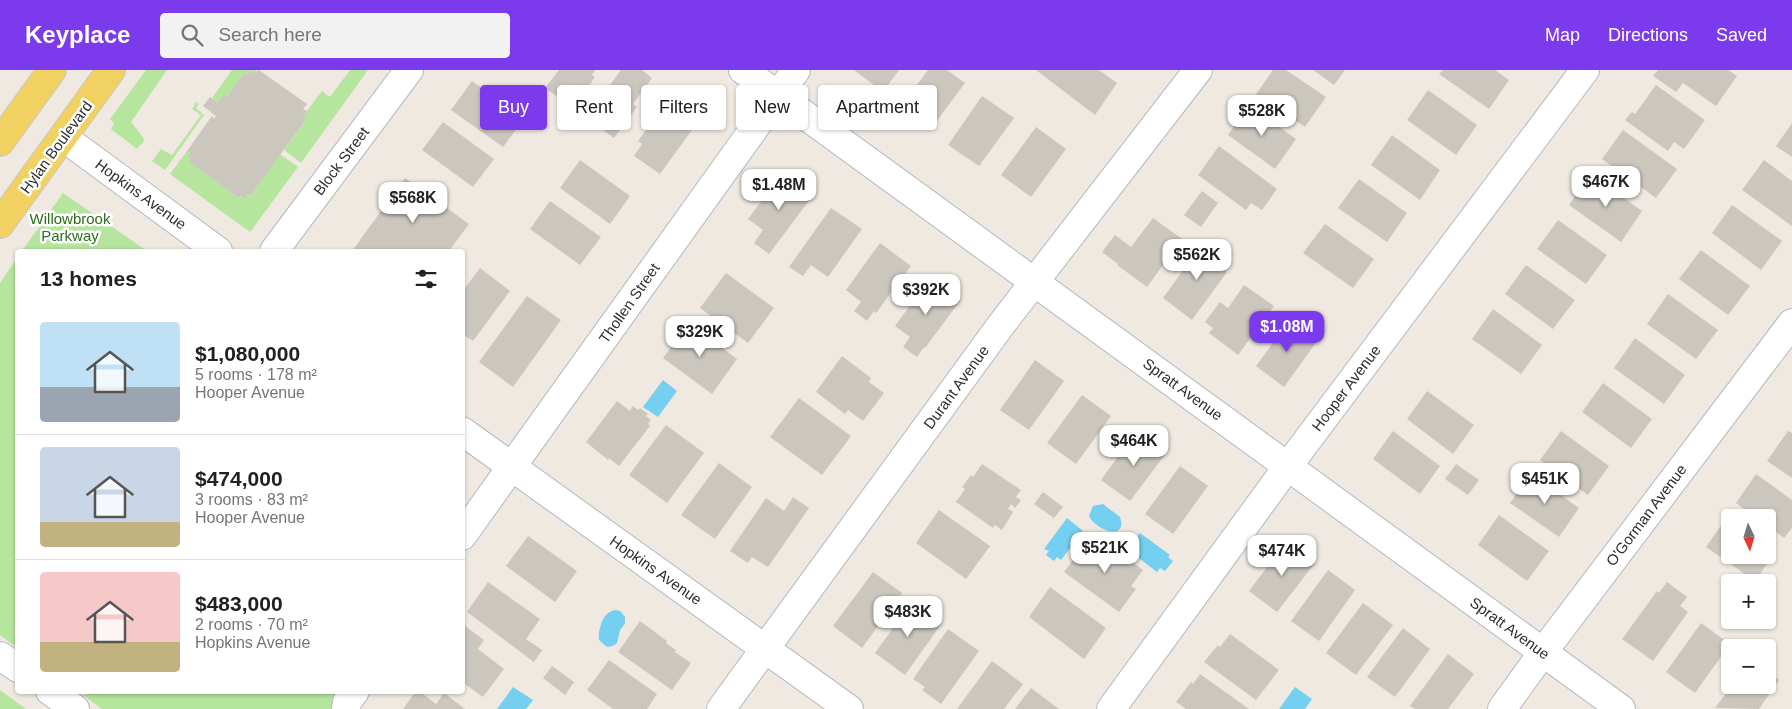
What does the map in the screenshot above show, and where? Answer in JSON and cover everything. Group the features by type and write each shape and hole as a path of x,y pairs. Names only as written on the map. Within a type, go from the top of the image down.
{"main road":[{"path":"0,142 52,70"},
{"name":"Hylan Boulevard","path":"0,224 111,70"}],"street":[{"name":"Block Street","path":"275,249 409,70"},
{"name":"Spratt Avenue","path":"743,70 764,85"},
{"name":"Thollen Street","path":"785,85 796,70"},
{"name":"Durant Avenue","path":"721,709 1001,325 1198,70"},
{"name":"Hooper Avenue","path":"1111,709 1288,466 1585,70"},
{"name":"Spratt Avenue","path":"808,117 1621,709"},
{"name":"Thollen Street","path":"465,532 753,130"},
{"name":"Hopkins Avenue","path":"63,137 215,249"},
{"name":"O'Gorman Avenue","path":"1502,709 1792,322"},
{"name":"Hopkins Avenue","path":"465,434 849,709"},
{"path":"0,656 15,666"},
{"path":"54,694 75,709"},
{"path":"346,709 347,702 353,694"}],"green space":[{"path":"146,70 167,70 131,122 144,141 137,149 111,129 114,123 110,119"},
{"path":"232,70 250,70 247,74 245,72 227,96 224,95 218,103 212,98"},
{"path":"350,70 368,70 301,163 284,150 307,118 304,115 322,91 330,97"},
{"path":"196,102 199,104 196,108 204,115 165,170 152,161 161,149 172,155 201,115 192,109"},
{"path":"187,151 190,153 187,156 191,159 190,162 239,198 247,194 250,196 280,154 298,167 250,232 170,174"},
{"name":"Willowbrook Parkway","path":"63,193 144,249 23,249"},
{"name":"Willowbrook Parkway","path":"15,261 15,646 0,635 0,283"},
{"path":"0,690 26,709 0,709"},
{"path":"82,694 337,694 332,709 102,709"}],"water":[{"path":"663,380 677,391 658,417 643,407"},
{"path":"1103,504 1120,517 1120,529 1110,531 1104,529 1098,526 1089,516 1093,506"},
{"path":"1067,518 1083,531 1061,560 1057,557 1054,561 1046,555 1049,551 1044,549"},
{"path":"1140,533 1170,555 1168,557 1173,561 1165,571 1160,568 1157,572 1127,549"},
{"path":"611,611 620,611 625,617 625,624 620,630 616,644 607,647 599,640 599,631 605,617"},
{"path":"513,687 533,700 526,709 497,709"},
{"path":"1295,687 1312,699 1305,709 1279,709"}],"building":[{"path":"250,70 254,73 259,70 307,104 303,109 307,111 304,115 307,118 250,196 247,194 244,198 241,196 239,198 189,162 191,159 187,156 190,153 187,151 212,116 214,119 216,116 203,106 210,97 218,103 224,94 227,96 245,72 247,74"},
{"path":"559,70 595,70 592,75 595,77 589,85 557,85 557,97 547,89 547,85"},
{"path":"621,70 642,70 652,78 647,85 641,85 641,93 633,104 637,107 631,115 631,85 610,85"},
{"path":"854,70 899,70 888,85 874,85"},
{"path":"928,70 947,70 965,83 937,121 937,85 917,85"},
{"path":"1036,70 1099,70 1117,83 1095,115"},
{"path":"1273,70 1286,70 1326,97 1305,127 1256,94"},
{"path":"1313,70 1345,70 1334,85"},
{"path":"1443,70 1495,70 1509,80 1489,109 1439,74"},
{"path":"1658,70 1728,70 1737,76 1716,106 1683,83 1676,92 1653,76"},
{"path":"472,81 480,87 480,130 516,130 503,147 451,110"},
{"path":"1656,85 1705,120 1684,149 1674,142 1668,151 1625,120 1632,112 1635,114"},
{"path":"1428,90 1477,125 1456,155 1407,120"},
{"path":"982,96 1014,118 979,166 948,145"},
{"path":"1249,105 1296,139 1275,169 1228,135"},
{"path":"443,122 494,159 473,187 422,150"},
{"path":"1792,123 1792,157 1776,146"},
{"path":"1036,127 1066,149 1031,197 1001,175"},
{"path":"603,130 620,130 614,138"},
{"path":"646,130 692,130 660,174 634,156 642,144 638,141"},
{"path":"1623,130 1677,169 1656,198 1602,159"},
{"path":"1392,135 1440,170 1420,200 1371,165"},
{"path":"1219,146 1277,189 1262,210 1251,203 1246,210 1198,175"},
{"path":"580,160 630,196 610,224 560,188"},
{"path":"1764,160 1792,181 1792,226 1742,190"},
{"path":"783,172 814,194 769,254 754,243 763,230 748,219"},
{"path":"1590,174 1642,211 1621,242 1569,205"},
{"path":"405,178 469,224 450,249 353,249"},
{"path":"1359,179 1407,213 1387,242 1338,208"},
{"path":"1202,191 1218,203 1201,227 1184,215"},
{"path":"550,201 601,237 580,265 530,229"},
{"path":"1732,205 1782,241 1761,270 1712,233"},
{"path":"831,208 862,229 828,277 811,265 803,276 789,267"},
{"path":"1153,218 1182,239 1147,287 1102,252 1115,235 1131,247"},
{"path":"1558,220 1607,255 1586,284 1537,249"},
{"path":"1325,224 1374,259 1353,288 1303,253"},
{"path":"1208,241 1226,255 1218,265 1227,272 1192,320 1163,298 1197,251 1200,252"},
{"path":"880,243 911,266 876,313 874,311 867,321 854,311 861,302 846,290"},
{"path":"1701,250 1750,286 1728,315 1679,279"},
{"path":"1526,265 1575,300 1553,329 1505,294"},
{"path":"480,268 510,291 473,341 465,336 465,288"},
{"path":"726,273 774,308 748,343 700,308"},
{"path":"930,278 960,301 917,357 903,347 910,337 895,326"},
{"path":"1244,285 1274,306 1238,355 1209,333 1213,328 1205,322 1220,302 1228,308"},
{"path":"1668,294 1718,330 1696,359 1647,324"},
{"path":"527,296 561,320 513,387 479,362"},
{"path":"1493,309 1542,345 1521,374 1472,339"},
{"path":"1290,319 1318,340 1284,387 1256,366"},
{"path":"689,323 737,359 712,394 663,358"},
{"path":"1635,338 1685,375 1664,404 1614,368"},
{"path":"842,356 871,378 869,382 884,393 863,421 848,410 845,414 816,392"},
{"path":"1035,360 1064,381 1029,430 1000,410"},
{"path":"1603,383 1652,419 1631,448 1582,412"},
{"path":"1427,391 1474,425 1453,454 1407,419"},
{"path":"1082,395 1111,416 1076,464 1047,443"},
{"path":"799,398 851,436 822,475 770,437"},
{"path":"617,401 630,411 633,406 638,410 640,408 648,414 646,416 651,420 648,424 650,426 619,466 609,458 608,460 586,442"},
{"path":"666,425 704,453 667,503 629,475"},
{"path":"1393,431 1440,466 1420,494 1373,459"},
{"path":"1561,431 1609,466 1588,495 1540,460"},
{"path":"1788,431 1792,433 1792,478 1767,461"},
{"path":"1142,434 1167,452 1130,501 1101,480 1127,444 1132,448"},
{"path":"719,463 752,487 715,539 681,515"},
{"path":"982,464 1021,490 1016,497 1021,500 1015,508 1011,504 1008,509 1013,512 1002,530 995,525 993,528 956,502 965,489 962,487 971,475 973,477"},
{"path":"1456,464 1479,480 1468,495 1445,479"},
{"path":"1180,466 1208,486 1173,534 1145,514"},
{"path":"1531,474 1579,508 1559,537 1510,503"},
{"path":"1756,474 1792,500 1792,528 1784,538 1776,532 1776,509 1744,509 1736,503"},
{"path":"1043,492 1063,507 1054,518 1034,504"},
{"path":"793,497 809,508 768,567 752,557 748,563 730,551 766,498 784,511"},
{"path":"939,510 990,546 966,579 916,543"},
{"path":"1499,515 1549,551 1527,581 1478,545"},
{"path":"1721,526 1721,557 1706,547"},
{"path":"528,536 577,571 555,602 506,566"},
{"path":"1086,542 1101,554 1108,544 1143,570 1131,586 1136,589 1119,612 1064,572"},
{"path":"1286,542 1315,563 1277,612 1249,591"},
{"path":"1730,564 1767,564 1760,574 1745,574"},
{"path":"1328,570 1355,590 1319,641 1291,621"},
{"path":"873,572 902,593 862,648 833,626"},
{"path":"488,582 540,619 526,639 542,650 534,662 467,612"},
{"path":"1667,582 1687,597 1680,606 1688,612 1653,661 1622,639 1657,591 1659,593"},
{"path":"1050,587 1106,628 1084,659 1029,617"},
{"path":"912,602 942,623 905,675 875,653"},
{"path":"1363,603 1393,625 1356,675 1326,653"},
{"path":"640,621 667,641 666,643 676,650 675,652 691,663 672,690 618,652"},
{"path":"1701,623 1723,639 1721,639 1721,657 1695,693 1666,672"},
{"path":"465,626 484,640 478,649 504,669 483,697 465,684"},
{"path":"1403,628 1430,649 1395,697 1367,677"},
{"path":"948,629 979,651 941,704 922,690 925,687 913,679"},
{"path":"1230,634 1279,670 1256,700 1204,662 1218,645 1220,647"},
{"path":"1448,654 1474,674 1448,709 1415,709 1410,706"},
{"path":"609,660 657,694 647,709 613,709 587,690"},
{"path":"992,661 1023,684 1004,709 957,709"},
{"path":"552,666 574,682 565,695 543,678"},
{"path":"1200,674 1249,709 1186,709 1176,702 1191,682 1193,684"},
{"path":"1031,688 1059,709 1015,709"},
{"path":"414,694 423,694 436,704 445,694 465,709 403,709"},
{"path":"1725,694 1769,694 1759,709 1715,708"}]}
